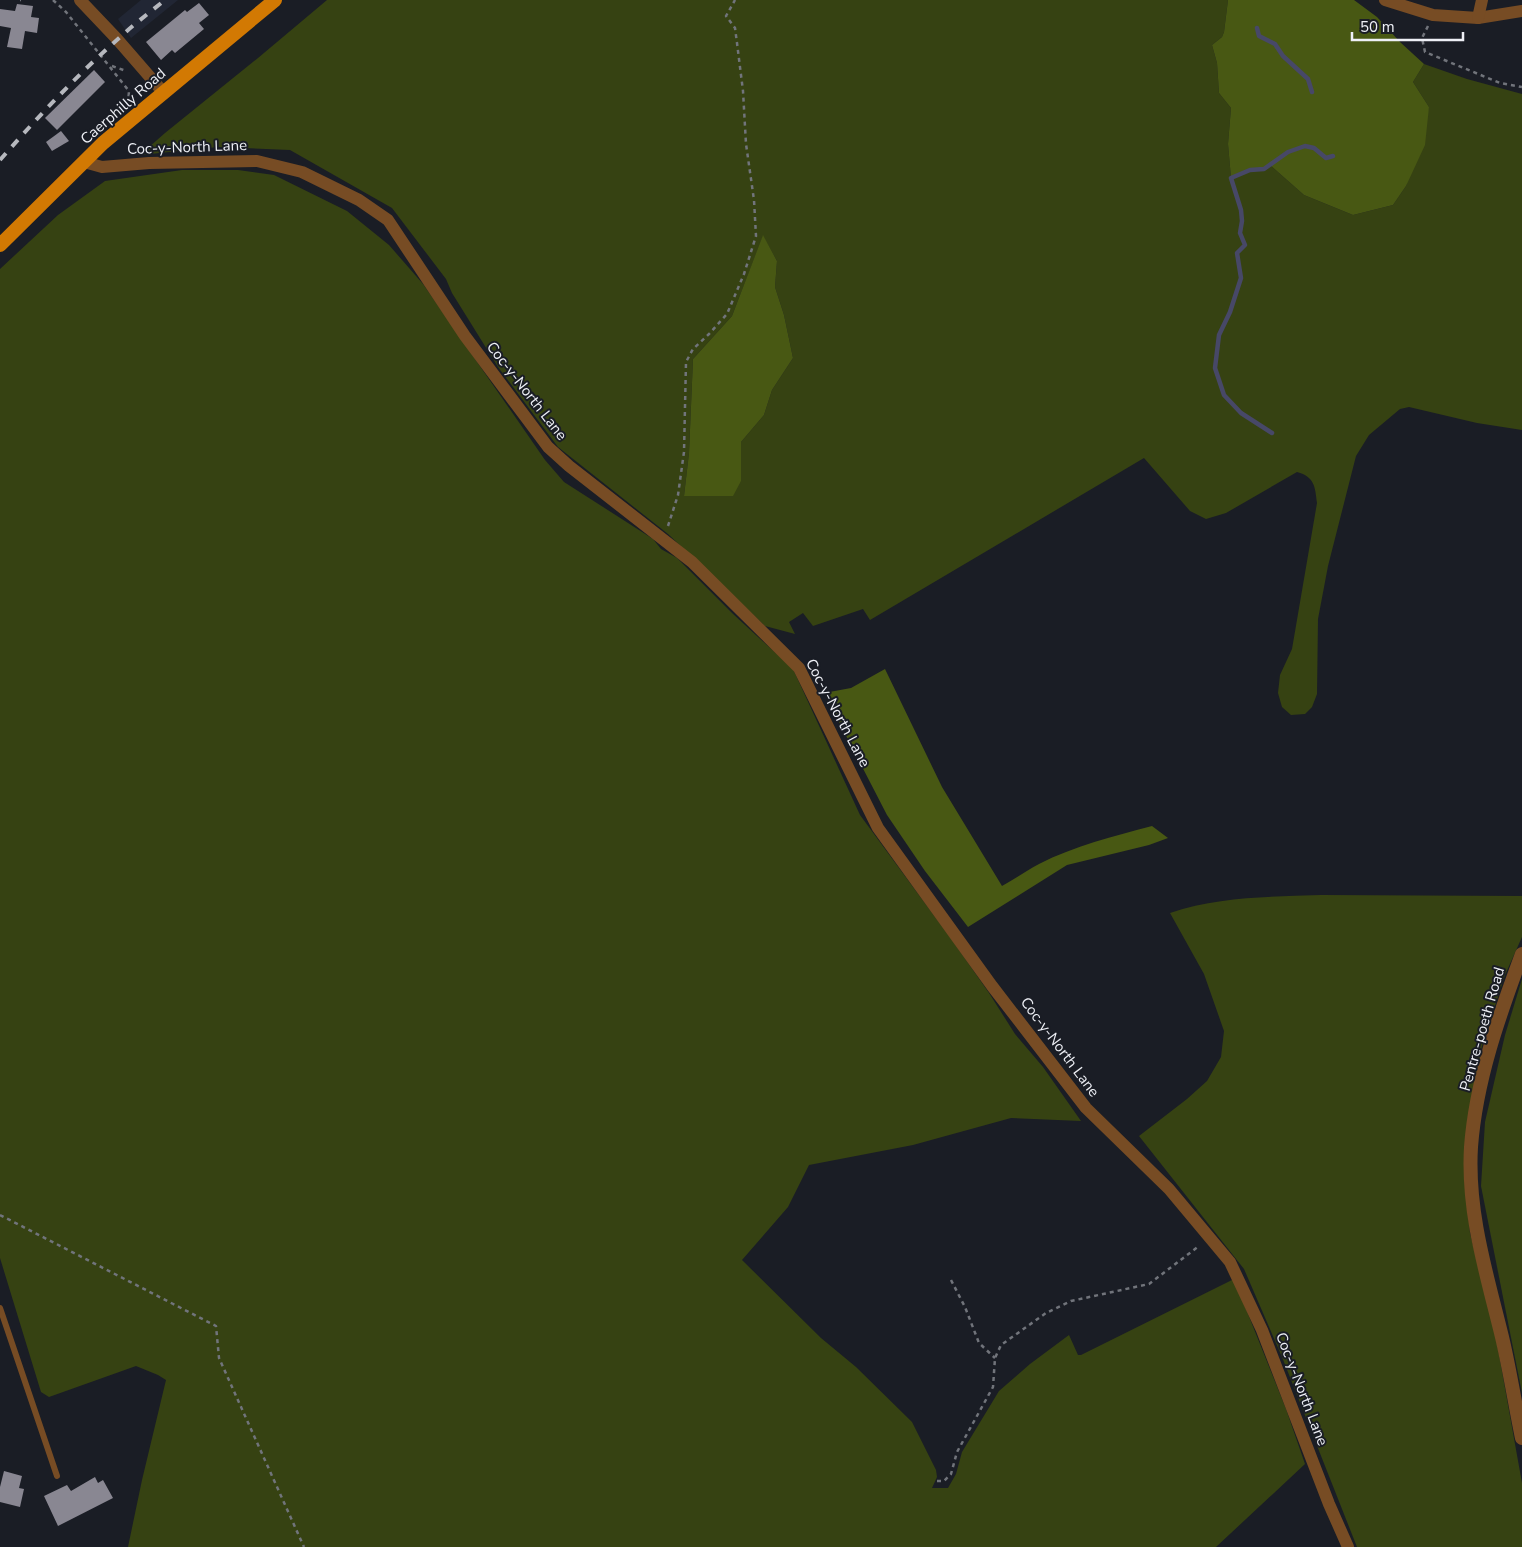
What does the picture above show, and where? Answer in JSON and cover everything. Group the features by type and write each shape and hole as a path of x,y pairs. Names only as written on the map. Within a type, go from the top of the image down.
{"main road":[{"name":"Caerphilly Road","path":"0,245 103,143 274,0"}],"street":[{"path":"80,0 163,92"},
{"path":"1385,0 1433,15 1478,18 1522,10"},
{"path":"1478,18 1482,0"},
{"name":"Coc-y-North Lane","path":"84,162 102,167 149,163 258,161 302,172 360,200 388,220 465,336 548,447 569,466 692,562 799,668 878,828 992,986 1086,1108 1169,1188 1230,1262 1262,1330 1326,1496 1348,1547"},
{"name":"Pentre-poeth Road","path":"1522,954 1503,1007 1480,1083 1471,1148 1472,1206 1522,1438"}],"lane":[{"path":"0,1308 57,1476"}],"path":[{"path":"53,0 66,12 111,66 129,91 122,128"},
{"path":"663,540 678,496 684,452 686,362 693,349 710,334 727,314 744,274 756,236 754,200 746,144 743,91 735,28 726,16 735,0"},
{"path":"1433,15 1422,38 1425,52 1500,83 1522,87"},
{"path":"111,66 121,69"},
{"path":"0,1215 216,1326 219,1358 304,1547"},
{"path":"937,1481 944,1481 951,1474 957,1452 994,1387 995,1358 1001,1345 1046,1313 1071,1301 1149,1284 1210,1237"},
{"path":"951,1280 965,1307 979,1343 995,1358"}],"shaded area":[{"path":"141,0 178,0 131,38 118,19"}],"green space":[{"path":"327,0 1228,0 1224,32 1222,37 1212,45 1217,63 1219,93 1231,108 1228,144 1231,178 1250,170 1264,169 1270,165 1304,195 1353,215 1393,205 1406,186 1429,107 1413,82 1424,64 1467,79 1522,94 1522,430 1477,423 1409,407 1400,409 1369,435 1356,456 1328,566 1318,619 1317,694 1312,707 1305,714 1291,715 1282,707 1278,693 1280,675 1292,649 1317,503 1313,483 1303,474 1297,472 1226,513 1206,519 1190,511 1144,458 870,620 863,609 813,626 803,613 789,622 795,634 765,626 668,534 558,447 498,367 452,293 446,279 392,208 290,150 218,147 140,155","holes":["763,236 777,261 775,287 784,315 793,358 772,390 764,415 741,442 741,481 684,496 689,453 693,359 732,316"]},
{"path":"1228,0 1354,0 1377,17 1424,64 1413,82 1429,107 1425,145 1406,186 1393,205 1353,215 1304,195 1270,165 1264,169 1250,170 1231,178 1228,144 1231,108 1219,93 1217,63 1212,45 1222,37 1224,32"},
{"path":"182,170 238,170 274,175 347,211 389,245 423,284 545,460 564,482 653,539 661,549 677,558 732,613 793,669 860,815 952,940 1015,1034 1043,1067 1081,1121 1011,1118 913,1145 809,1165 788,1207 742,1260 821,1338 856,1367 912,1422 936,1470 937,1477 932,1488 948,1488 956,1474 962,1452 999,1391 1030,1364 1069,1335 1078,1355 1081,1355 1234,1279 1286,1409 1305,1464 1216,1547 128,1547 166,1380 136,1366 49,1397 41,1392 0,1258 0,269 58,215 105,181"},
{"path":"763,235 777,261 775,287 784,315 793,358 772,390 764,415 741,442 741,481 733,496 684,496 689,453 693,359 732,316"},
{"path":"885,669 942,787 1002,886 1052,858 1109,838 1152,826 1168,838 1149,845 1067,865 968,927 925,871 887,815 824,693 851,688"},
{"path":"1321,895 1522,896 1522,937 1505,975 1482,1046 1468,1117 1464,1170 1470,1233 1496,1338 1522,1483 1522,1547 1357,1547 1282,1357 1244,1269 1139,1136 1207,1081 1221,1057 1224,1031 1204,974 1170,913 1189,907 1226,900"},
{"path":"1522,979 1522,1393 1481,1186 1485,1122 1505,1035"}],"building":[{"path":"199,3 209,15 199,23 204,29 175,53 172,50 161,60 146,42 185,10 187,12"},
{"path":"17,4 33,6 31,17 39,18 37,33 25,31 22,49 7,47 11,28 0,26 0,9 15,11"},
{"path":"94,70 105,82 57,130 45,118"},
{"path":"61,131 69,141 52,151 46,142"},
{"path":"4,1471 22,1476 19,1488 24,1489 20,1507 0,1502 0,1487"},
{"path":"95,1477 98,1483 103,1480 113,1498 58,1526 44,1496 67,1485 71,1491"}],"waterway":[{"path":"1257,28 1259,36 1275,44 1283,56 1308,79 1312,92"},
{"path":"1272,433 1241,413 1224,395 1215,368 1219,335 1230,312 1241,278 1237,253 1245,245 1240,233 1241,210 1231,178 1250,170 1264,169 1288,152 1305,146 1314,148 1326,158 1333,156"}],"railway":[{"path":"0,160 87,68 129,29 165,0"}]}
